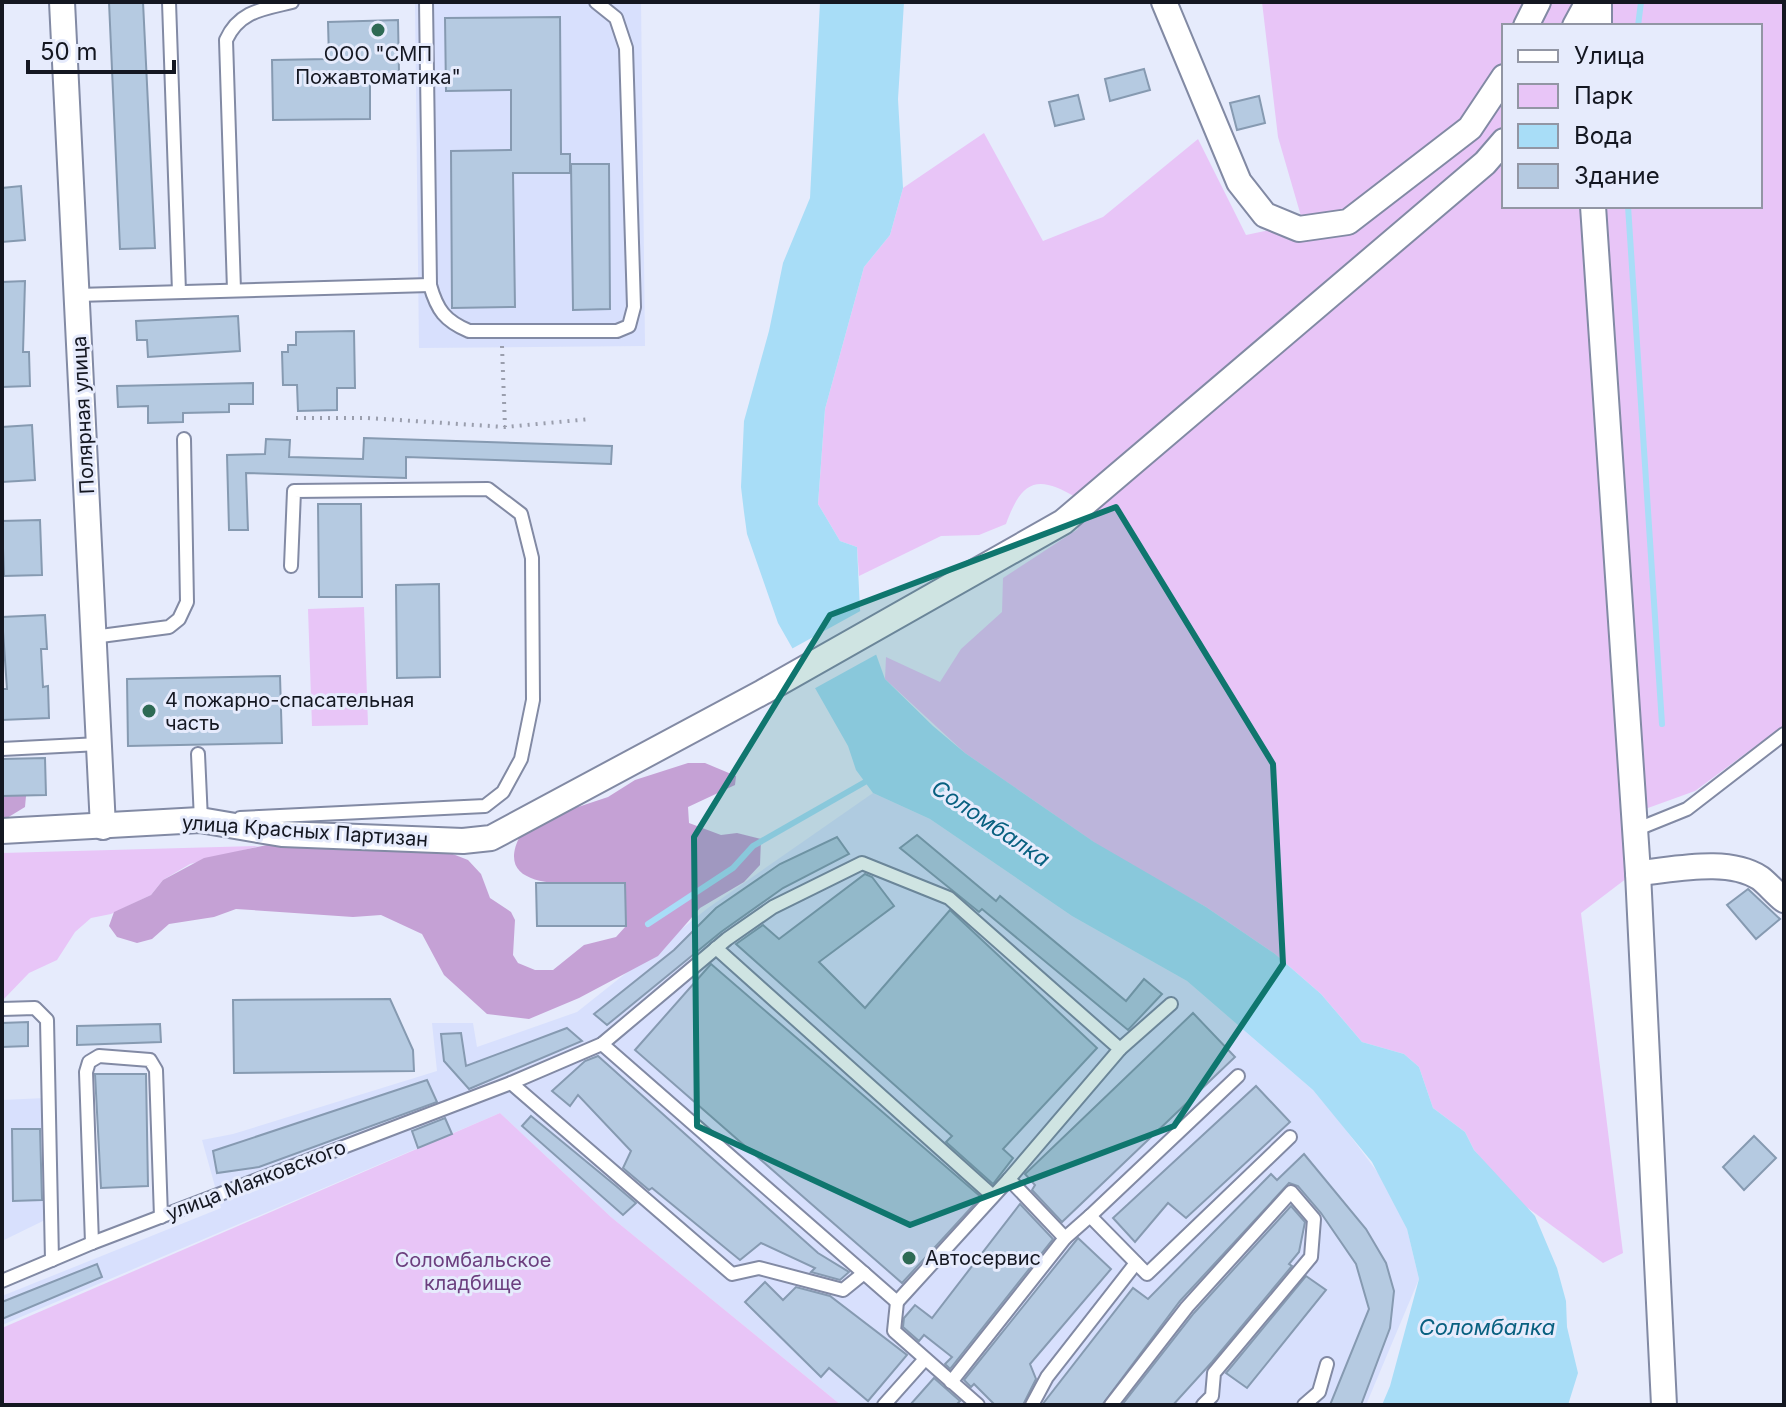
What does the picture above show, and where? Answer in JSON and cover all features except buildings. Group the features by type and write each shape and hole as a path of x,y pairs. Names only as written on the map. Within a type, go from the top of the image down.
{"street":[{"name":"Полярная улица","path":"62,2 103,827"},
{"path":"1164,2 1239,182 1265,215 1299,229 1348,222 1470,128 1502,80"},
{"path":"1527,24 1538,2"},
{"path":"1576,24 1588,2"},
{"path":"1599,2 1599,24"},
{"name":"улица Красных Партизан","path":"2,831 200,820 282,834 463,841 491,838 763,692 1063,522 1474,173 1502,143"},
{"path":"1593,208 1638,873 1664,1405"},
{"path":"1638,873 1711,867 1737,870 1759,878 1784,900"}],"lane":[{"path":"169,2 179,292"},
{"path":"234,290 226,40 234,24 249,13 292,2"},
{"path":"426,2 430,285 436,305 448,322 469,331 617,331 629,326 634,307 626,48 616,18 596,2"},
{"path":"77,295 430,285"},
{"path":"93,637 169,627 179,619 187,602 184,439"},
{"path":"198,754 200,820 485,806 503,792 521,759 533,700 533,668 532,558 521,514 488,489 294,491 291,566"},
{"path":"1635,830 1687,809 1784,734"},
{"path":"2,749 99,744"},
{"name":"улица Маяковского","path":"2,1281 92,1243 511,1083 602,1044 716,948 773,907 862,863 949,898 1120,1049"},
{"path":"716,948 993,1196"},
{"path":"978,1405 894,1331 897,1302 1009,1179 1120,1049 1171,1004"},
{"path":"2,1009 35,1008 47,1020 52,1260"},
{"path":"602,1044 897,1302"},
{"path":"92,1243 86,1072 89,1062 99,1056 150,1060 156,1070 161,1217"},
{"path":"951,1382 1065,1238 1238,1076"},
{"path":"511,1083 732,1274 759,1268 843,1290 864,1273"},
{"path":"1090,1216 1147,1274 1290,1137"},
{"path":"1009,1179 1065,1238"},
{"path":"1111,1405 1187,1307 1291,1192 1314,1219 1311,1257 1214,1373 1212,1396 1203,1405"},
{"path":"1032,1405 1047,1377 1136,1263"},
{"path":"884,1405 925,1359"},
{"path":"1304,1405 1319,1392 1327,1364"}],"path":[{"path":"501,331 505,427"},
{"path":"296,418 368,418 505,427 590,419"}],"highlighted area":[{"path":"1116,507 1273,764 1283,964 1174,1126 910,1225 697,1126 694,837 830,615"}],"shaded area":[{"path":"415,2 641,2 645,346 419,348"},
{"path":"688,763 705,763 736,776 735,785 688,807 689,823 721,835 737,833 761,839 760,865 744,882 700,908 658,956 579,998 529,1019 487,1014 444,975 422,934 381,915 353,917 236,909 214,917 169,924 152,939 137,943 117,937 109,926 114,912 151,895 163,880 204,858 267,845 401,846 445,851 468,860 481,874 490,898 511,912 515,920 513,955 518,963 535,970 553,970 584,945 616,937 626,926 625,884 568,884 530,878 518,869 514,855 521,834 569,810 608,797 635,780"},
{"path":"873,793 930,819 1072,916 1187,981 1313,1090 1343,1126 1384,1181 1407,1229 1419,1279 1366,1405 841,1405 611,1217 500,1113 2,1325 2,1296 221,1208 202,1140 233,1134 437,1071 432,1023 473,1023 477,1047 577,1012 708,908"},
{"path":"2,796 26,796 25,807 2,821"},
{"path":"45,1098 45,1220 2,1241 2,1100"}],"green space":[{"path":"1262,2 1784,2 1784,725 1695,791 1623,817 1631,875 1581,913 1623,1253 1603,1263 1517,1200 1474,1150 1465,1132 1433,1108 1419,1067 1404,1054 1362,1042 1321,994 1275,954 1206,907 1111,854 965,753 885,679 886,657 940,682 961,649 1002,612 1003,578 1078,529 1077,498 1051,486 1032,486 1018,498 1006,524 979,535 941,536 859,576 857,547 840,541 818,504 825,409 864,267 890,235 903,188 984,133 1043,241 1103,217 1198,139 1246,235 1303,223 1278,137"},
{"path":"364,607 368,725 312,726 308,609"},
{"path":"259,846 190,864 163,880 151,895 111,914 91,918 75,932 57,960 29,973 2,1001 2,853"},
{"name":"Соломбальское кладбище","path":"500,1113 611,1217 841,1405 2,1405 2,1328"}],"water":[{"name":"Соломбалка","path":"820,2 904,2 898,99 903,188 890,235 864,267 825,409 818,504 840,541 857,547 860,610 885,679 965,753 1094,842 1206,907 1275,954 1321,994 1362,1042 1404,1054 1419,1067 1433,1108 1465,1132 1474,1150 1535,1216 1557,1268 1566,1301 1567,1327 1578,1373 1568,1405 1382,1405 1419,1279 1407,1229 1372,1162 1313,1090 1187,981 1072,916 930,819 873,793 856,770 848,746 778,623 747,534 741,487 744,421 769,331 783,263 810,198"}],"pier":[{"path":"864,609 879,653 810,691 786,652"}],"waterway":[{"path":"1638,24 1641,2"},
{"path":"1628,208 1662,724"},
{"path":"648,924 733,868 753,846 865,782"}],"place":[{"name":"ООО \"СМП Пожавтоматика\"","path":"378,30"},
{"name":"4 пожарно-спасательная часть","path":"149,711"},
{"name":"Автосервис","path":"909,1258"}]}
